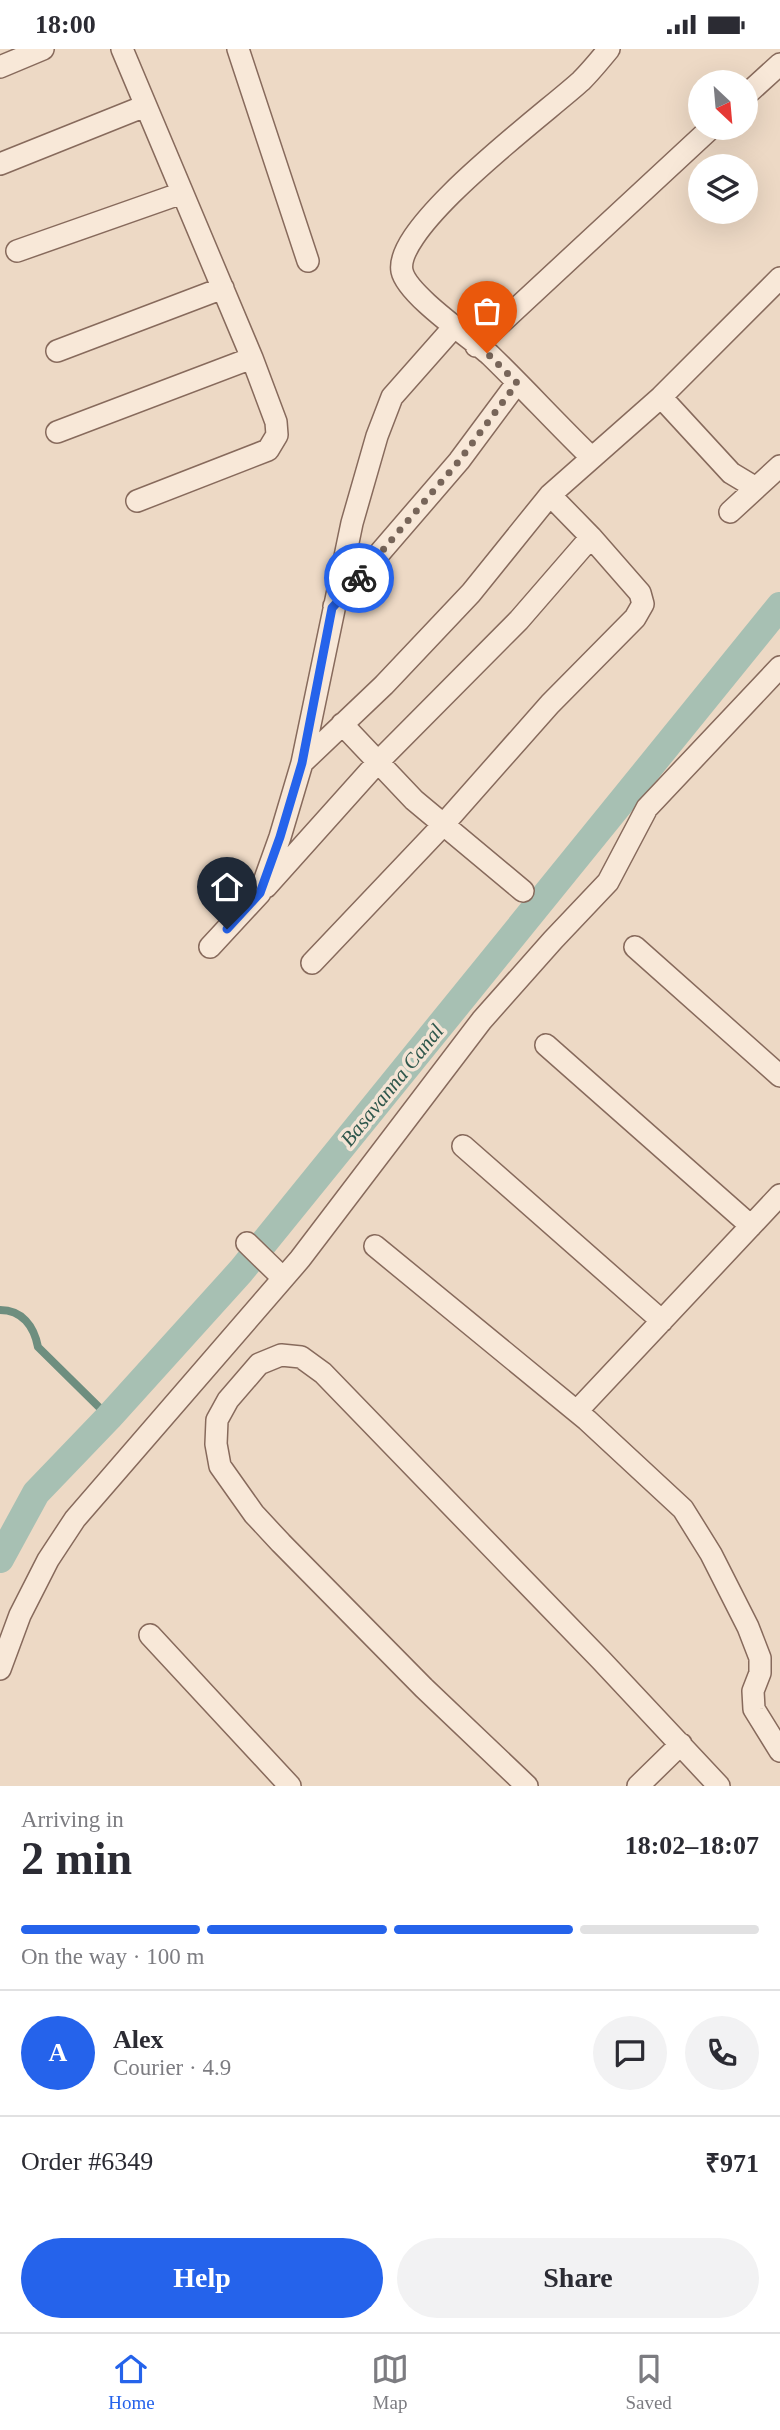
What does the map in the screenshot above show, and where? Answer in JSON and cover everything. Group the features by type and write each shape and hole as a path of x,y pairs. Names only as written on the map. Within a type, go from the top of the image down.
{"street":[{"path":"0,67 43,49"},
{"path":"122,49 252,358 276,422 277,435 268,450 137,501"},
{"path":"238,49 308,261"},
{"path":"591,457 487,353 453,328 407,282 402,272 405,252 413,236 443,201 583,79 609,49"},
{"path":"758,84 780,64"},
{"path":"0,164 145,106"},
{"path":"476,346 698,140"},
{"path":"17,251 182,193"},
{"path":"302,763 384,685 471,593 550,495 661,397 780,278"},
{"path":"57,351 223,288"},
{"path":"260,893 302,763 332,608 352,523 377,436 392,397 453,328"},
{"path":"57,432 252,358"},
{"path":"332,608 459,461 517,383"},
{"path":"661,397 731,473 756,488"},
{"path":"730,512 780,466"},
{"path":"312,963 443,825 550,704 635,618 643,604 640,593 550,495"},
{"path":"210,947 378,762 519,620 591,537"},
{"path":"0,1669 20,1615 48,1560 75,1519 277,1272 388,1146 482,1020 608,882 647,808 780,667"},
{"path":"342,724 414,800 523,891"},
{"path":"635,947 780,1076"},
{"path":"546,1045 751,1226"},
{"path":"463,1146 662,1321"},
{"path":"576,1411 780,1195"},
{"path":"247,1243 277,1272"},
{"path":"375,1246 576,1411 683,1509 712,1554 748,1627 760,1658 760,1673 753,1691 754,1709 780,1751"},
{"path":"527,1786 424,1688 281,1543 254,1514 220,1466 216,1444 218,1420 228,1400 259,1364 281,1355 301,1357 323,1373 719,1786"},
{"path":"150,1635 290,1786"},
{"path":"638,1786 681,1744"}],"waterway":[{"name":"Basavanna Canal","path":"0,1559 36,1493 241,1271 780,606"},
{"path":"0,1310 21,1316 30,1326 38,1347 109,1417"}],"way so far":[{"path":"359,578 459,461 517,383 487,353"}],"route":[{"path":"227,929 260,893 302,763 332,608 359,578"}]}
